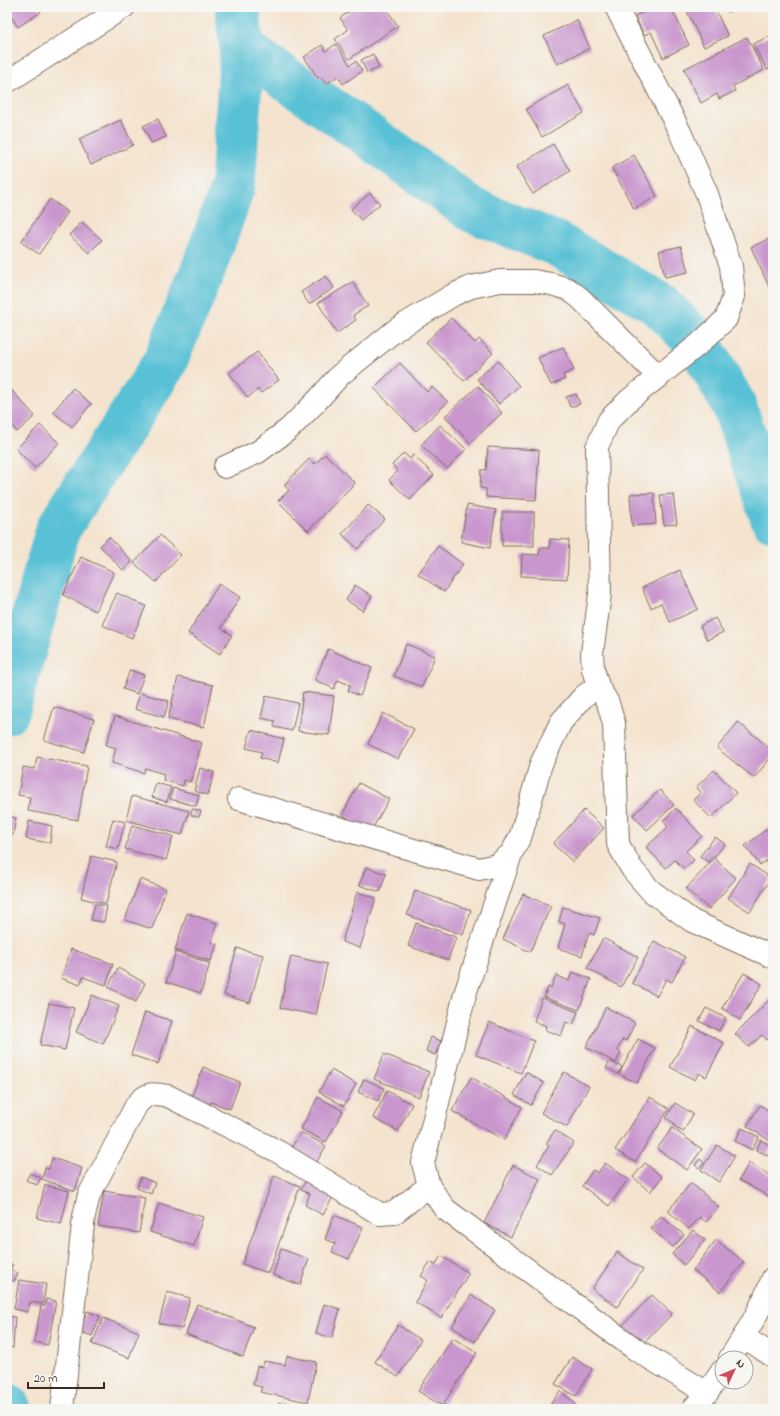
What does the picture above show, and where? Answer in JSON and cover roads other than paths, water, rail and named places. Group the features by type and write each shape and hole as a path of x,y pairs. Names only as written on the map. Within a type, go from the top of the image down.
{"street":[{"path":"7,82 124,7"},
{"path":"616,7 680,132 707,194 731,266 734,296 726,319 699,344 629,400 609,420 597,447 600,594 592,653 593,669 598,686 608,703 614,724 618,844 632,869 651,891 692,921 773,957"},
{"path":"225,467 258,452 290,429 340,375 397,329 453,295 471,286 500,281 534,281 568,289 580,298 659,377"},
{"path":"598,686 584,696 561,722 541,764 521,835 510,854 465,994 423,1163 429,1186 445,1209 635,1349 708,1393"},
{"path":"239,799 479,870 497,866 510,854"},
{"path":"62,1409 84,1216 89,1195 137,1104 144,1096 156,1094 168,1096 277,1151 380,1214 394,1213 429,1186"},
{"path":"735,1350 765,1299 773,1278"},
{"path":"744,1337 773,1356"},
{"path":"693,1409 708,1393 714,1384"}],"waterway":[{"path":"7,712 58,529 164,364 203,270 233,186 242,49 237,7"},
{"path":"242,49 365,133 472,210 557,244 660,305 699,344 733,403 773,519"},
{"path":"7,1405 9,1409"}]}
